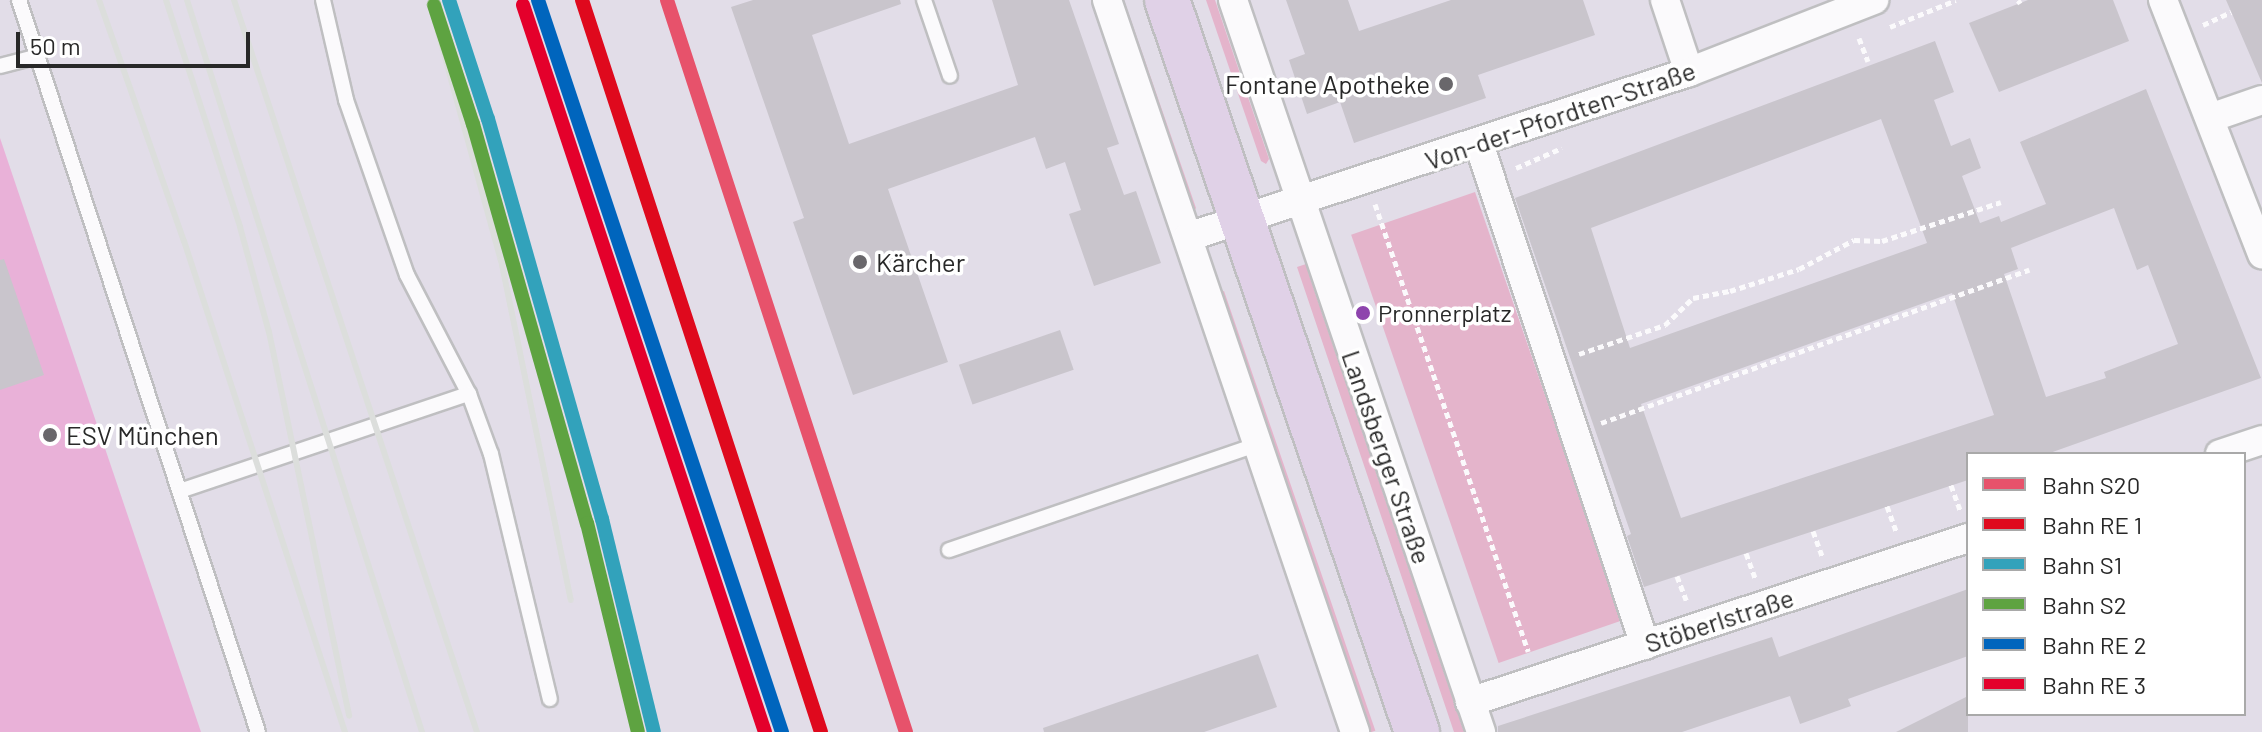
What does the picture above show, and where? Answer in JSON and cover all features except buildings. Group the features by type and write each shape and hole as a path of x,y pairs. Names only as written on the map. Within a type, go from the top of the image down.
{"main road":[{"path":"1167,0 1417,732"}],"street":[{"path":"1107,0 1355,732"},
{"name":"Landsberger Straße","path":"1233,0 1481,732"},
{"path":"1665,0 1689,72"},
{"name":"Von-der-Pfordten-Straße","path":"1242,218 1479,144 1689,72 1874,0"},
{"path":"2163,0 2262,254"},
{"path":"2210,118 2262,100"},
{"path":"1479,144 1645,645"},
{"path":"1188,237 1242,218"},
{"path":"2226,452 2262,440"},
{"name":"Stöberlstraße","path":"1470,702 1966,539"}],"lane":[{"path":"19,0 258,732"},
{"path":"323,0 346,100 407,275 469,394 491,454 550,699"},
{"path":"924,0 950,76"},
{"path":"0,66 39,56"},
{"path":"180,491 469,394"},
{"path":"949,550 1258,444"}],"path":[{"path":"2206,23 2231,12"},
{"path":"1859,38 1868,61"},
{"path":"1368,177 1537,680"},
{"path":"1576,355 1665,325 1693,298 1730,291 1799,269 1854,240 1882,241 2001,202"},
{"path":"1600,424 2029,270"},
{"path":"1951,485 1959,505"},
{"path":"1887,506 1895,527"},
{"path":"1813,531 1820,550"},
{"path":"1746,553 1753,571"},
{"path":"1677,576 1684,595"}],"shaded area":[{"path":"1115,0 1124,0 1196,208 1193,213"},
{"path":"1206,0 1215,0 1269,159 1266,164 1261,161"},
{"name":"ESV München","path":"0,138 201,732 0,732"},
{"name":"Pronnerplatz","path":"1475,192 1622,620 1499,663 1351,235"},
{"path":"1306,264 1464,732 1454,732 1297,267"},
{"path":"1224,291 1375,731 1367,732 1216,294"}],"railway":[{"path":"99,0 184,241 345,732"},
{"path":"166,0 240,227 269,332 349,716"},
{"path":"187,0 422,732"},
{"path":"234,0 477,732"},
{"path":"430,3 501,260 571,600"}],"rail line":[{"name":"S1","path":"449,0 488,119 602,519 654,732"},
{"name":"S20","path":"667,0 906,732"},
{"name":"S2","path":"434,5 473,124 587,523 638,732"}],"transit line":[{"path":"538,0 782,732"},
{"path":"582,0 821,732"},
{"path":"523,5 765,732"}],"place":[{"name":"Fontane Apotheke","path":"1446,84"},
{"name":"Kärcher","path":"860,262"},
{"name":"Pronnerplatz","path":"1363,313"},
{"name":"ESV München","path":"50,435"}]}
